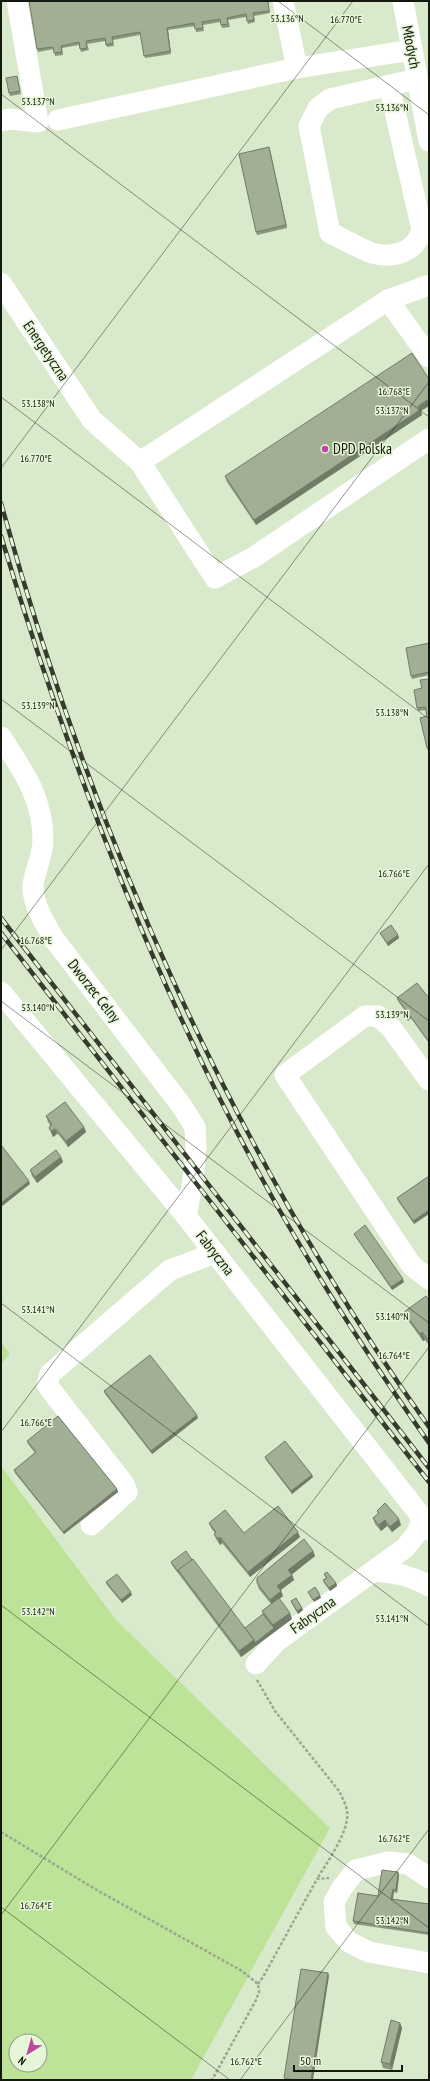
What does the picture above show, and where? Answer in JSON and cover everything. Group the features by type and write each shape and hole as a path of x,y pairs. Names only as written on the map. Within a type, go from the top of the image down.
{"street":[{"path":"1,121 10,119 38,122 17,1"},
{"path":"283,1 297,68"},
{"name":"Młodych","path":"403,1 429,141"},
{"path":"58,120 297,68 412,50"},
{"path":"389,85 422,230 419,240 412,248 388,255 372,253 330,233 309,126 318,108 330,99 389,85 417,79"},
{"name":"Energetyczna","path":"1,283 92,420 140,462 215,578 254,557 429,439"},
{"path":"140,462 388,300 429,284"},
{"path":"388,300 429,357"},
{"name":"Dworzec Celny","path":"1,737 30,782 40,814 43,842 33,882 37,909 54,939 181,1105 195,1126 195,1167 186,1216"},
{"name":"Fabryczna","path":"1,992 186,1216 425,1524 405,1548 277,1641 256,1664"},
{"path":"429,1080 392,1029 378,1016 365,1016 285,1075 412,1266 429,1279"},
{"path":"91,1525 126,1492 124,1484 47,1385 50,1374 170,1270 215,1254"},
{"path":"375,1570 397,1573 429,1586"},
{"path":"429,1878 408,1864 388,1862 356,1870 334,1902 336,1927 349,1942 369,1952 429,1963"}],"path":[{"path":"212,2080 256,2000 259,1992 258,1984 344,1830 347,1812 345,1803 339,1791 265,1696 254,1673 256,1664"},
{"path":"1,1832 95,1889 242,1971 258,1984"},
{"path":"317,1879 325,1877 347,1881"}],"green space":[{"path":"1,1342 10,1354 1,1364"},
{"path":"1,1466 116,1620 330,1828 191,2080 1,2080"}],"building":[{"path":"29,1 268,1 269,11 253,13 254,20 247,21 246,14 227,18 228,24 221,25 220,19 202,22 203,28 195,29 194,23 167,28 170,51 144,56 140,32 112,37 113,43 106,45 105,38 86,41 87,48 80,49 79,42 61,46 62,52 54,53 53,47 37,49"},
{"path":"17,76 20,91 9,93 6,78"},
{"path":"269,147 286,225 256,232 239,154"},
{"name":"DPD Polska","path":"412,353 429,379 429,399 418,406 420,410 254,520 225,476"},
{"path":"429,643 429,672 411,676 406,648"},
{"path":"429,679 429,748 427,748 420,718 427,716 425,707 417,708 414,690 422,688 420,680"},
{"path":"391,925 398,935 387,943 380,933"},
{"path":"417,983 429,998 429,1042 410,1016 407,1018 404,1014 407,1012 397,998"},
{"path":"65,1102 84,1127 66,1141 57,1130 55,1129 51,1131 49,1128 52,1124 46,1116"},
{"path":"1,1145 29,1181 1,1203"},
{"path":"56,1150 61,1157 35,1177 30,1170"},
{"path":"429,1176 429,1210 413,1221 397,1198"},
{"path":"365,1225 403,1279 391,1287 354,1234"},
{"path":"426,1296 429,1300 429,1341 422,1332 420,1334 404,1312"},
{"path":"150,1355 197,1415 151,1451 104,1391"},
{"path":"58,1416 117,1489 63,1532 14,1470 36,1452 27,1441"},
{"path":"285,1441 312,1475 291,1491 265,1457"},
{"path":"385,1503 399,1519 390,1527 385,1520 379,1525 373,1518 379,1513 377,1511"},
{"path":"278,1506 298,1532 248,1572 220,1537 218,1539 214,1534 216,1532 209,1523 225,1510 244,1533"},
{"path":"304,1539 313,1551 288,1570 292,1575 277,1586 281,1591 270,1600 257,1583 257,1578"},
{"path":"186,1551 192,1560 178,1570 179,1573 171,1562"},
{"path":"193,1559 254,1640 239,1651 178,1570"},
{"path":"327,1572 336,1583 329,1588 323,1580 327,1578 324,1574"},
{"path":"117,1574 131,1592 121,1600 106,1582"},
{"path":"315,1587 320,1595 313,1600 308,1592"},
{"path":"279,1598 290,1613 273,1625 262,1611"},
{"path":"296,1598 302,1608 297,1611 291,1601"},
{"path":"263,1614 274,1628 255,1643 245,1628"},
{"path":"382,1870 398,1872 396,1890 393,1889 391,1899 429,1904 429,1933 353,1921 358,1893 378,1896"},
{"path":"301,1969 328,1973 311,2080 294,2080 284,2078"},
{"path":"391,2020 400,2023 390,2064 381,2062"}],"railway":[{"path":"1,503 37,625 78,747 124,866 174,984 230,1099 291,1211 357,1321 429,1427"},
{"path":"1,536 27,621 86,790 118,873 189,1037 229,1117 289,1227 387,1383 429,1443"},
{"path":"1,918 429,1468"},
{"path":"1,933 429,1482"}],"place":[{"name":"DPD Polska","path":"325,449"}]}
